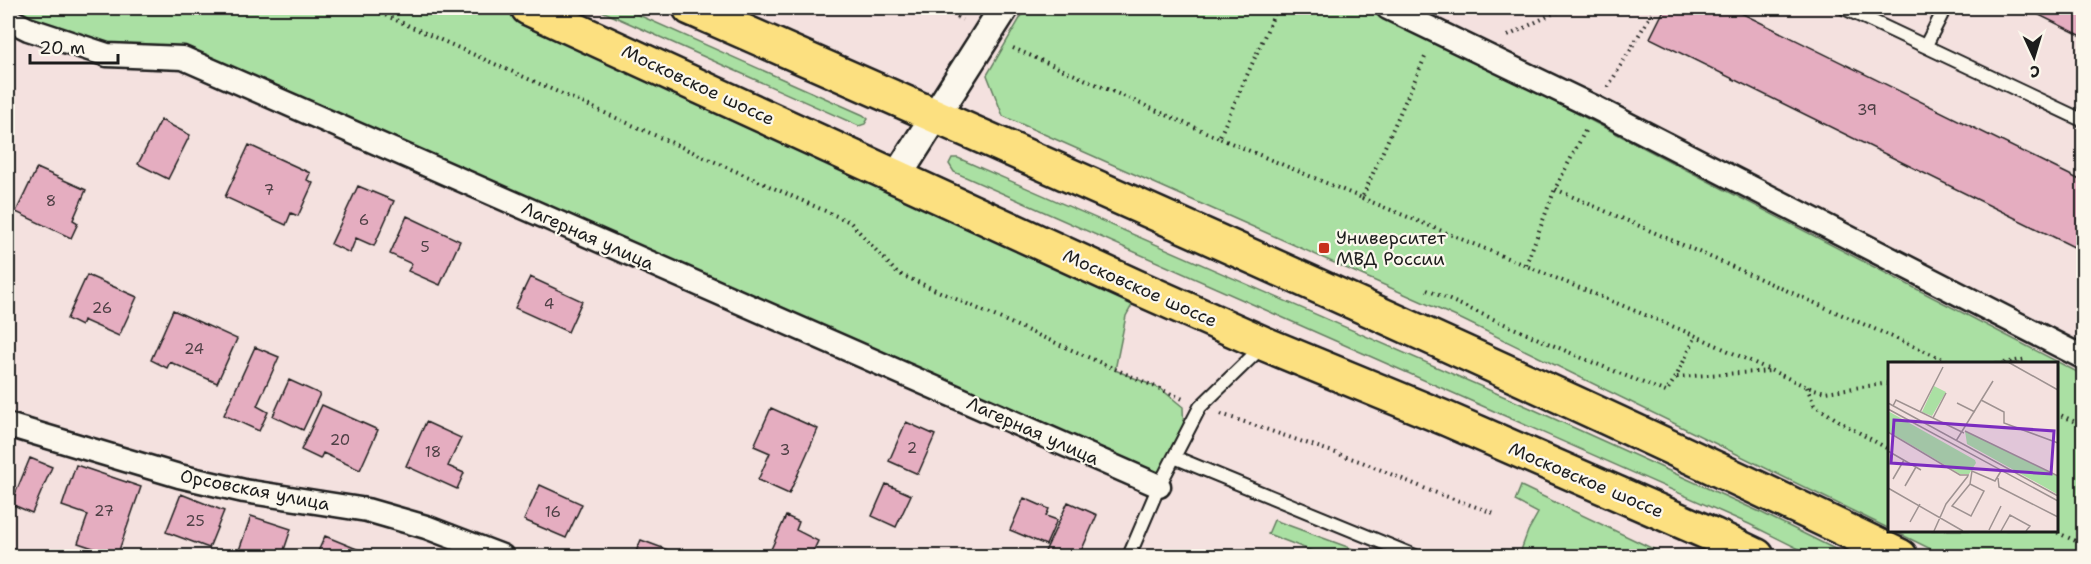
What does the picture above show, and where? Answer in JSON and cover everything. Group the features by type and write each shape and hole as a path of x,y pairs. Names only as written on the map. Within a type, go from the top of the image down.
{"main road":[{"name":"Московское шоссе","path":"528,8 1264,344 1447,419 1757,556"},
{"path":"690,8 1312,283 1761,489 1900,556"}],"street":[{"path":"897,176 1004,8"},
{"path":"1388,8 1596,108 2084,358"},
{"name":"Лагерная улица","path":"8,19 28,29 107,55 183,58 1159,486"},
{"name":"Орсовская улица","path":"8,425 179,476 244,491 367,510 426,526 502,556"}],"lane":[{"path":"1844,8 2084,121"},
{"path":"1926,45 1945,8"},
{"path":"1129,556 1159,486 1200,407 1264,344"},
{"path":"1174,458 1415,556"}],"path":[{"path":"369,8 850,222 897,273 1200,407 1362,462 1431,491 1496,514"},
{"path":"941,8 1005,45 1219,138 1696,336 1807,387 1825,392 1888,382"},
{"path":"1219,138 1277,8"},
{"path":"1480,51 1564,8"},
{"path":"1526,265 1555,189 1596,108 1654,8"},
{"path":"1362,198 1437,31"},
{"path":"1555,189 1950,362"},
{"path":"1427,290 1666,392 1696,336"},
{"path":"1676,377 1772,371"},
{"path":"1807,387 1814,405 1888,449"},
{"path":"2058,413 2084,426"},
{"path":"2054,531 2083,544"}],"green space":[{"path":"8,8 505,8 897,176 1141,289 1126,316 1115,370 1161,389 1183,407 1184,439 1159,486 183,58 107,55 8,19"},
{"path":"595,8 623,8 868,119 865,124 859,126"},
{"path":"1026,8 1364,8 1433,39 2058,362 1888,362 1888,528 1463,320 1003,116 987,75"},
{"path":"952,158 958,158 1528,407 1760,512 1849,556 1813,556 1749,524 954,172 949,164"},
{"path":"2058,362 2083,375 2083,556 1945,556 1894,531 2058,531"},
{"path":"1521,486 1668,556 1519,556 1528,531 1538,513 1515,501"},
{"path":"1274,520 1372,556 1325,556 1268,534"}],"building":[{"path":"1665,8 1731,8 2084,182 2084,252 1650,38"},
{"path":"2040,8 2084,8 2084,37 2037,14"},
{"path":"161,120 190,135 168,179 138,164"},
{"path":"249,145 310,173 307,180 313,183 298,216 291,213 286,225 225,197"},
{"path":"37,168 86,190 73,220 78,223 71,238 16,212"},
{"path":"358,186 394,201 374,246 356,238 350,253 331,244"},
{"path":"407,216 460,241 440,285 408,271 412,264 390,254"},
{"path":"87,275 137,297 119,336 83,320 81,326 67,319"},
{"path":"530,277 582,301 568,332 515,308"},
{"path":"173,310 237,339 217,383 170,362 167,368 151,360"},
{"path":"255,347 279,357 257,406 268,412 259,431 224,415"},
{"path":"289,380 320,394 303,430 273,416"},
{"path":"322,405 378,430 360,470 323,453 320,459 301,450"},
{"path":"771,408 818,429 789,494 758,480 770,453 754,446"},
{"path":"426,422 461,438 448,466 464,473 457,489 406,466"},
{"path":"906,422 935,435 918,474 889,461"},
{"path":"30,458 52,467 32,513 11,504"},
{"path":"76,465 141,487 117,556 78,543 88,515 62,506"},
{"path":"886,484 911,495 896,527 872,516"},
{"path":"540,485 582,504 566,538 524,520"},
{"path":"181,494 224,511 209,548 166,532"},
{"path":"1024,498 1049,509 1046,516 1057,520 1046,545 1010,530"},
{"path":"1068,502 1097,515 1079,556 1043,556"},
{"path":"251,516 291,529 282,556 237,556"},
{"path":"786,516 799,522 796,530 818,541 811,556 768,556"},
{"path":"325,536 369,554 368,556 316,556"},
{"path":"641,540 684,556 634,556"},
{"path":"8,545 19,551 16,556 8,556"}],"place":[{"name":"Университет МВД России","path":"1324,248"}]}
